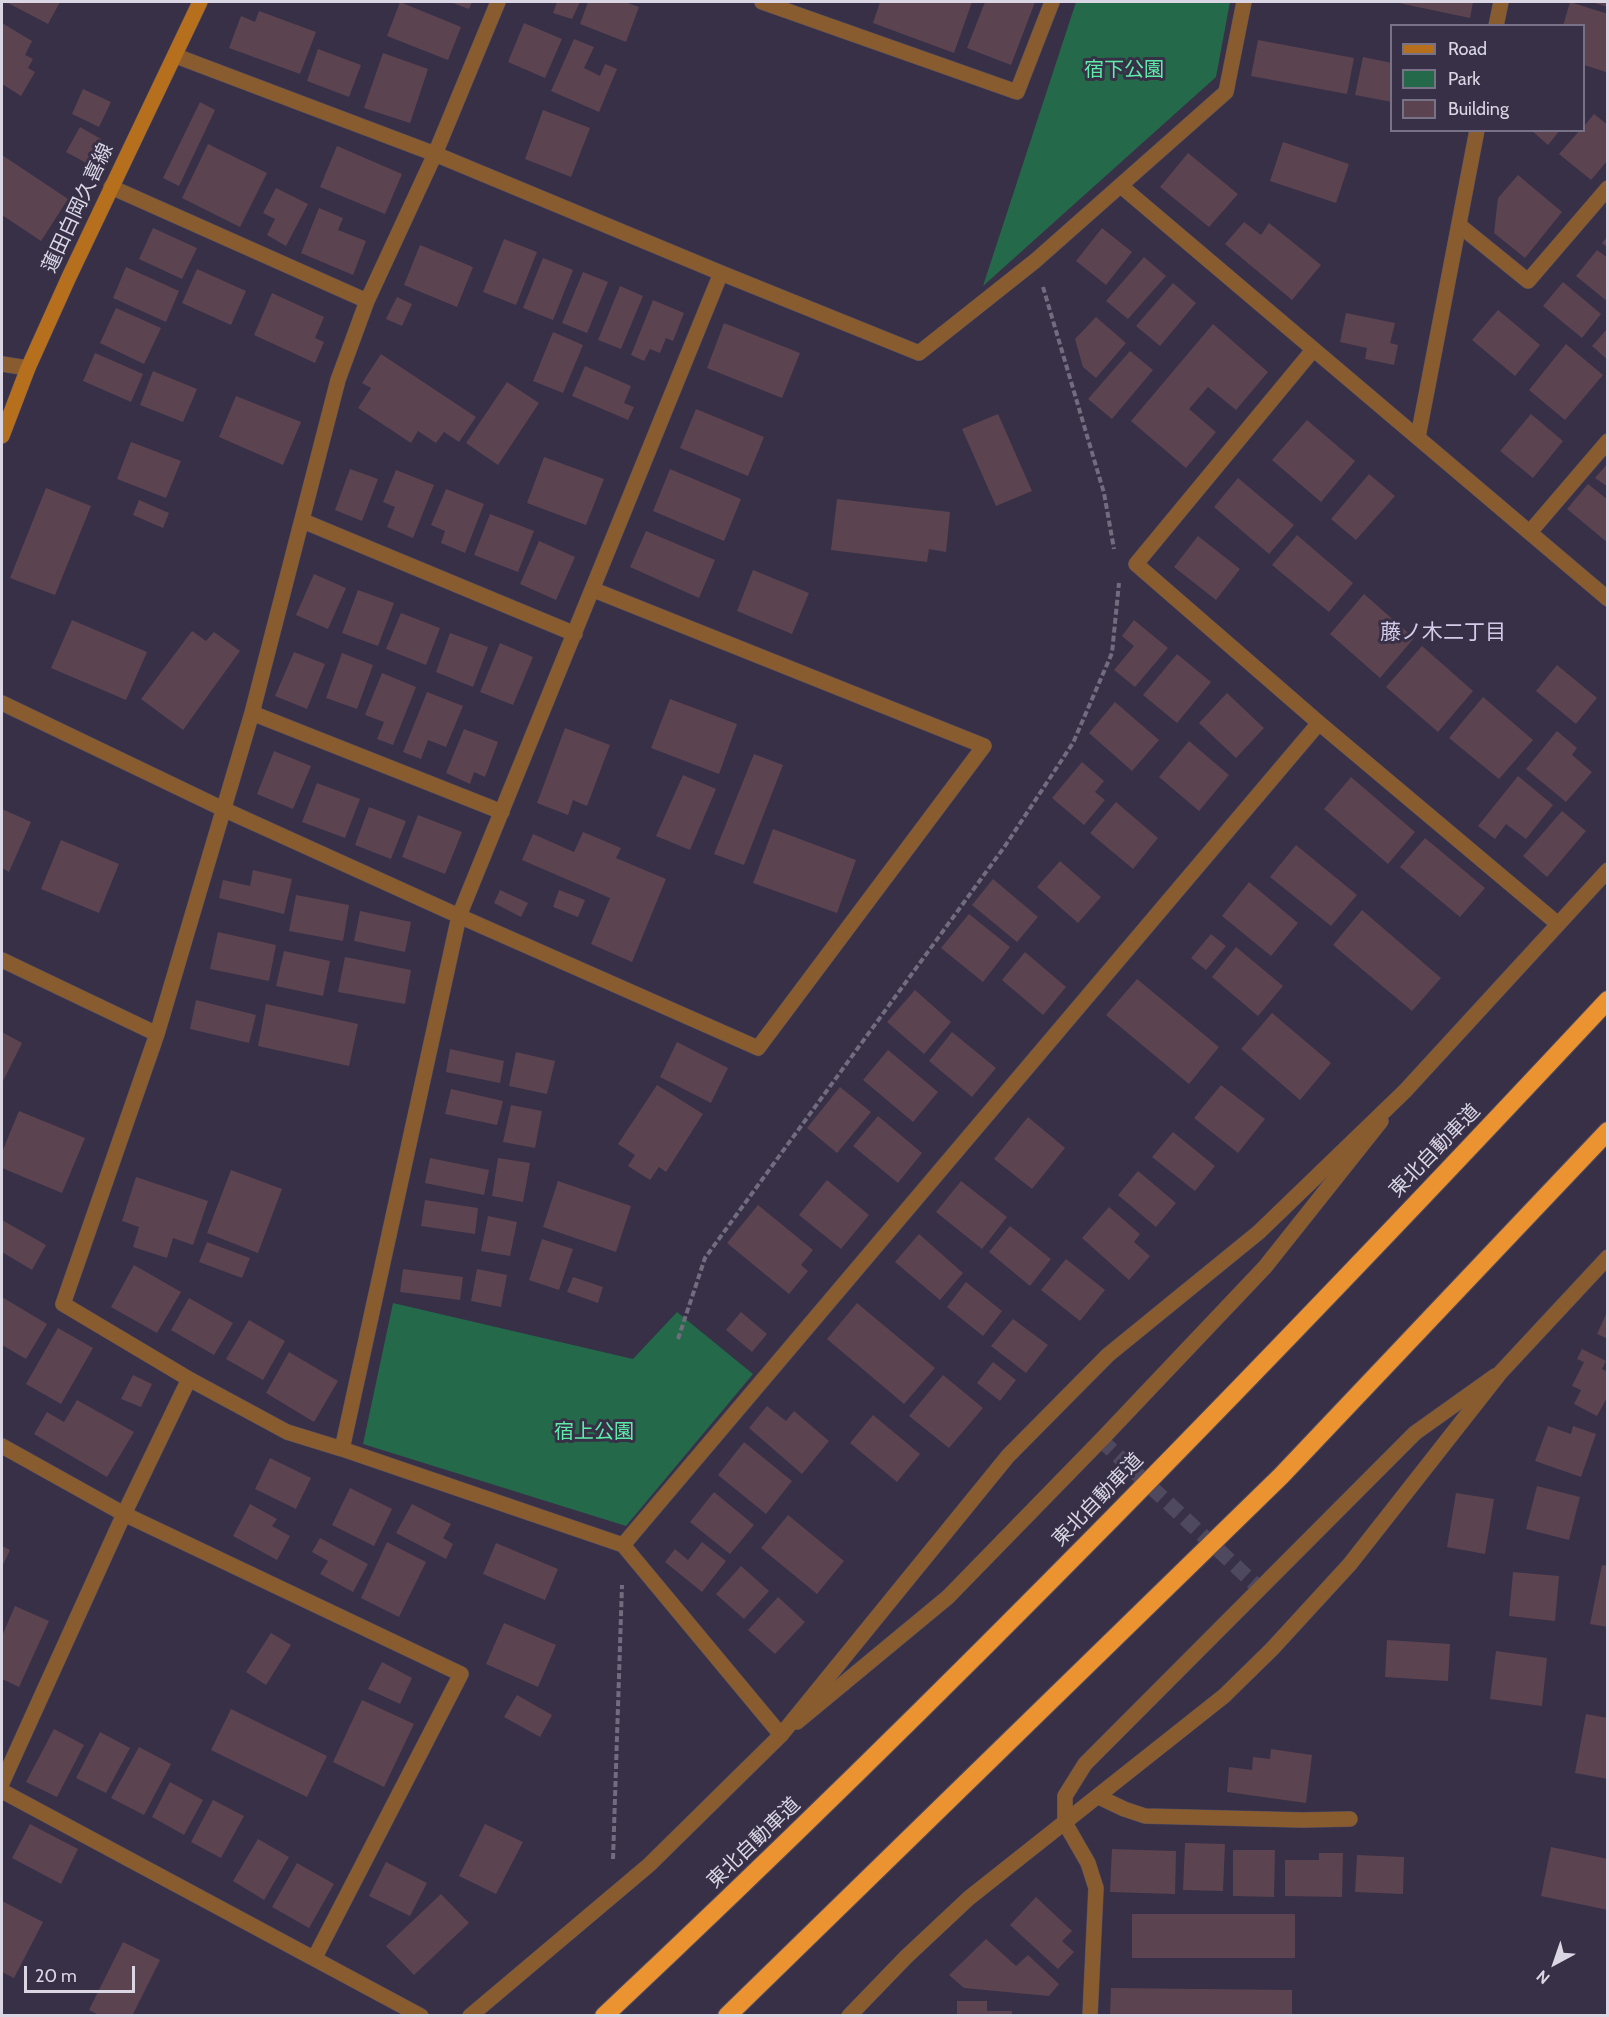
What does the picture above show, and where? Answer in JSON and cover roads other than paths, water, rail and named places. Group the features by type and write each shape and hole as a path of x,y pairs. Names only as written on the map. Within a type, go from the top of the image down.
{"highway":[{"name":"東北自動車道","path":"604,2016 753,1875 996,1636 1269,1358 1608,1000"},
{"path":"728,2016 1281,1476 1608,1131"}],"main road":[{"name":"蓮田白岡久喜線","path":"2,436 28,368 111,187 200,2"}],"street":[{"path":"498,2 435,154 367,302 338,380 252,713 224,809 157,1034 63,1304 189,1379 287,1432 623,1545 781,1735"},
{"path":"762,2 1017,92 1052,2"},
{"path":"176,56 435,154 919,353 1035,261 1226,92 1244,2"},
{"path":"1497,24 1501,2"},
{"path":"1418,437 1477,132"},
{"path":"1121,186 1608,599"},
{"path":"111,187 367,302"},
{"path":"1459,225 1528,281 1608,188"},
{"path":"342,1449 459,916 594,590 721,273"},
{"path":"1313,350 1136,564 1319,723 1558,924"},
{"path":"2,364 28,368"},
{"path":"1530,532 1608,441"},
{"path":"303,520 576,634"},
{"path":"2,703 224,809 758,1048 984,746 594,590"},
{"path":"252,713 502,812"},
{"path":"623,1545 1319,723"},
{"path":"781,1735 1008,1456 1108,1355 1258,1232 1405,1091 1608,870"},
{"path":"2,960 157,1034"},
{"path":"470,2016 649,1865 781,1735 948,1597 1265,1267 1405,1091"},
{"path":"849,2016 906,1957 969,1898 1224,1696 1272,1649 1350,1564 1500,1373 1608,1257"},
{"path":"1090,2016 1096,1888 1088,1863 1065,1823 1065,1796 1085,1764 1415,1433 1500,1373"},
{"path":"2,1783 124,1514 189,1379"},
{"path":"2,1446 124,1514 461,1674 315,1957"},
{"path":"2,1791 315,1957 421,2016"},
{"path":"1099,1797 1145,1816 1350,1819"}],"tunnel":[{"path":"1101,1440 1260,1589"}],"district":[{"name":"藤ノ木二丁目","path":"1443,633"}],"park label":[{"name":"宿下公園","path":"1124,70"},
{"name":"宿上公園","path":"594,1432"}]}
